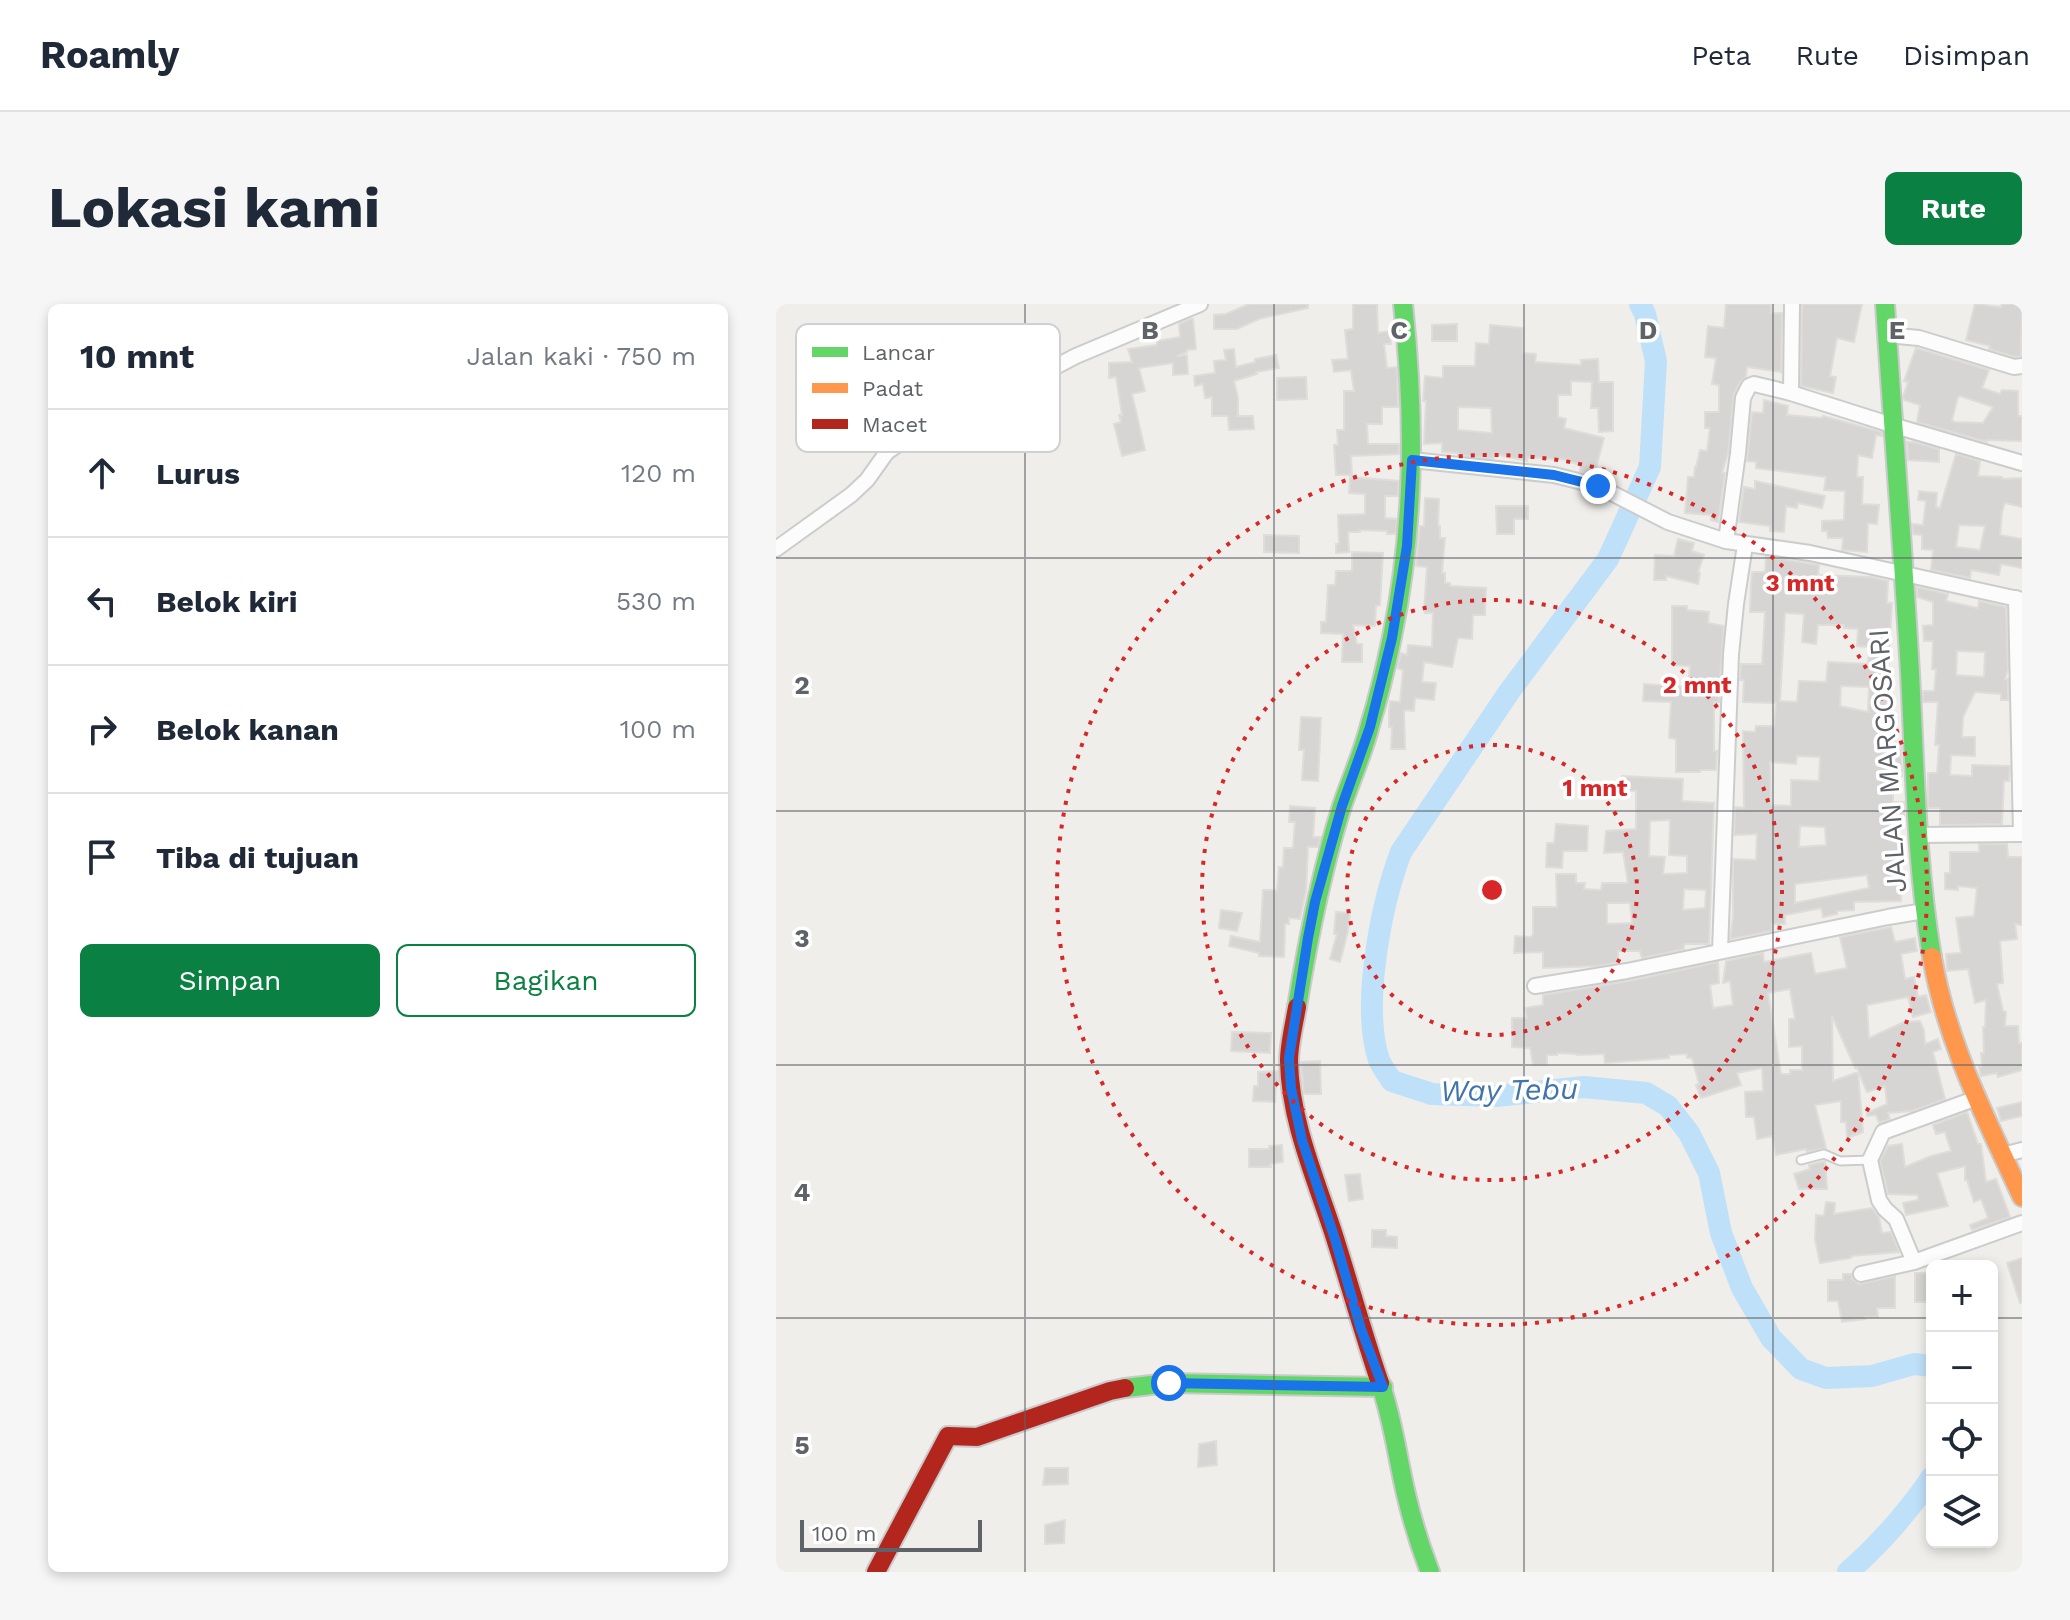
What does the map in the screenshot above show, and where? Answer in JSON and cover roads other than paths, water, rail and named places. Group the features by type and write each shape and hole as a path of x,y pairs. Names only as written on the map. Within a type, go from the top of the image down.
{"street":[{"path":"1060,364 1200,304"},
{"path":"1403,304 1410,372 1412,460 1407,546 1392,638 1370,727 1342,806 1315,902 1289,1058 1291,1088 1304,1147 1361,1329 1383,1387 1398,1443 1406,1493 1430,1572"},
{"path":"1791,393 1792,304"},
{"name":"JALAN MARGOSARI","path":"1885,304 1924,911 1938,992 1947,1024 1960,1061 2022,1197"},
{"path":"1887,335 1919,338 2014,367 2022,366"},
{"path":"1726,541 1743,398 1749,386 1754,384 2022,463"},
{"path":"776,549 851,495 867,480 887,452"},
{"path":"1412,460 1554,475 1598,486 1668,522 1726,541 1810,553 2019,599 2021,834 1917,835"},
{"path":"1720,951 1731,654 1745,545"},
{"path":"1535,986 1627,971 1924,911"},
{"path":"1914,1262 1896,1219 1879,1200 1870,1160 1883,1132 1977,1098"},
{"path":"2003,1155 2022,1150"},
{"path":"1861,1274 1914,1262 2022,1223"},
{"path":"876,1572 948,1436 977,1437 994,1433 1110,1391 1134,1386 1169,1383 1383,1387"}],"lane":[{"path":"1801,1160 1824,1154 1840,1161 1870,1160"}],"waterway":[{"name":"Way Tebu","path":"1640,304 1656,361 1650,467 1608,559 1509,692 1401,852 1381,927 1373,984 1374,1038 1379,1060 1392,1081 1432,1094 1496,1096 1584,1087 1646,1093 1668,1106 1689,1133 1709,1173 1721,1233 1742,1288 1771,1338 1801,1369 1826,1378 1872,1376 1914,1364 1926,1365"},
{"name":"Way Tebu","path":"1848,1572 1893,1527 1926,1485"}]}
